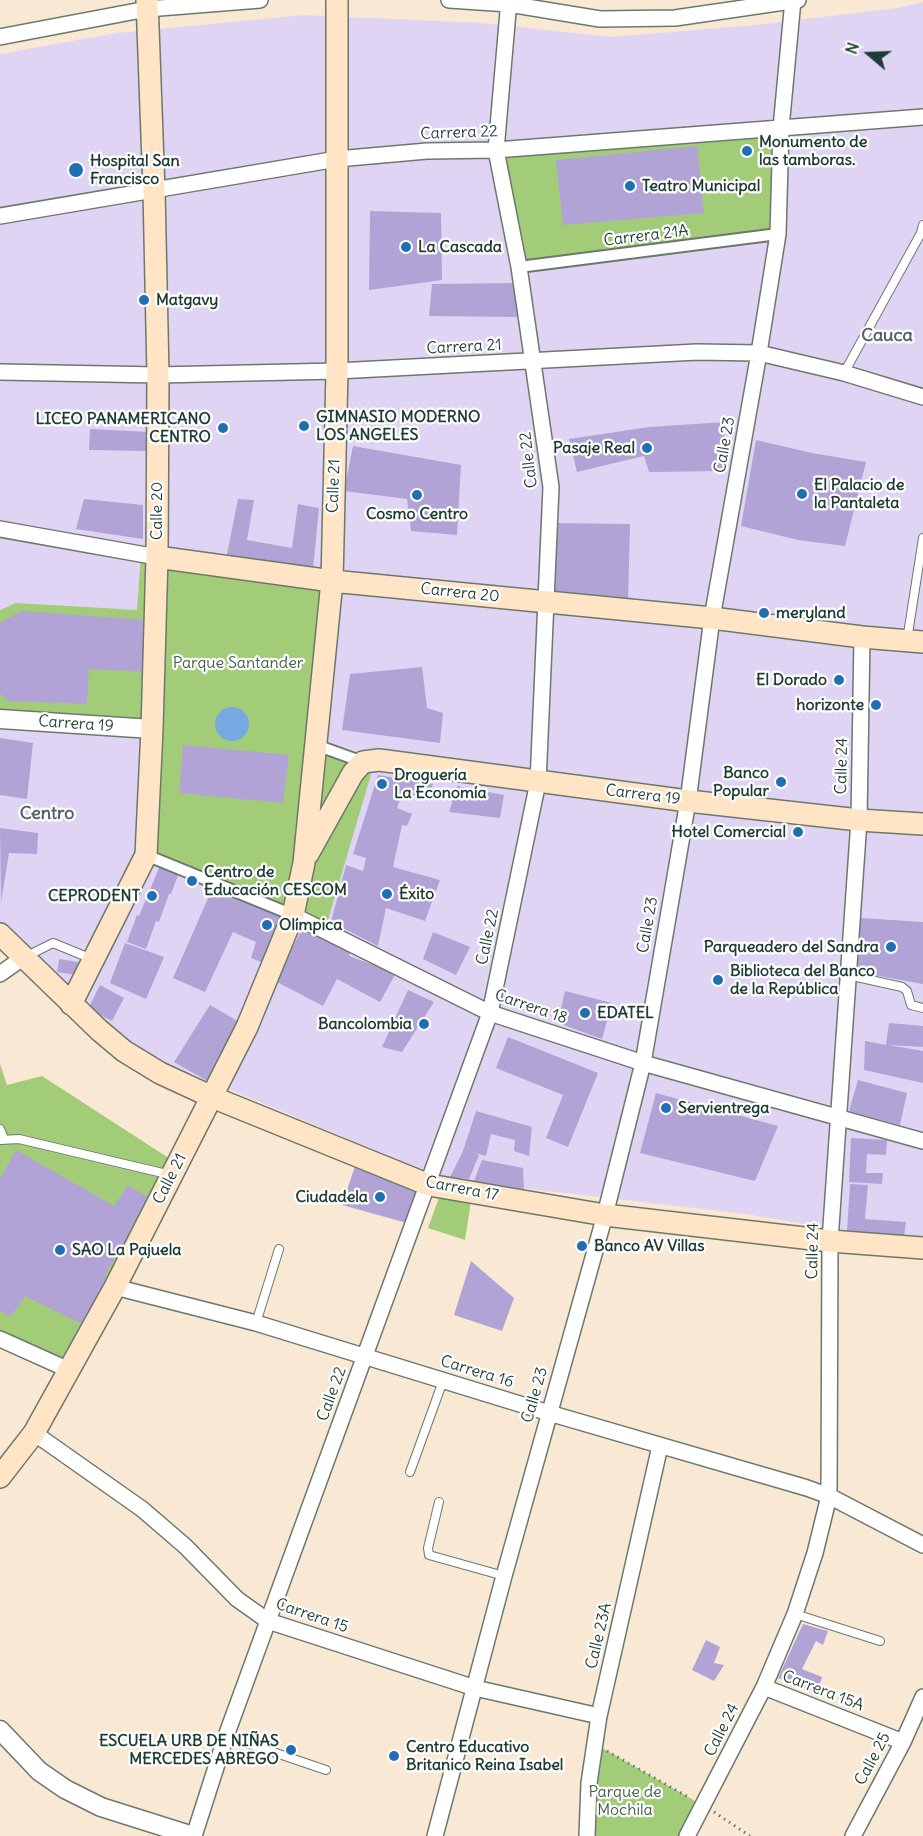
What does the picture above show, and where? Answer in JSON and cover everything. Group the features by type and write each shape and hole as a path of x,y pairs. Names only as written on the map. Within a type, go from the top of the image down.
{"main road":[{"name":"Calle 21","path":"0,1477 34,1433 116,1287 247,1028 293,915 304,863 332,581 338,371 337,0"},
{"name":"Calle 20","path":"71,1004 146,855 157,557 158,375 147,4"},
{"name":"Carrera 20","path":"157,557 332,581 712,618 915,642"},
{"name":"Carrera 19","path":"363,762 379,760 688,801 859,820 923,824"},
{"name":"Calle 21","path":"304,863 353,773 363,762"},
{"name":"Carrera 17","path":"0,934 71,1004 124,1051 160,1073 429,1185 605,1215 830,1241 923,1248"}],"street":[{"path":"0,37 147,4 260,0"},
{"path":"449,0 509,2 600,19 675,18 798,0"},
{"name":"Calle 23","path":"435,1836 504,1576 605,1215 643,1063 688,801 712,618 778,234 781,128 793,0"},
{"name":"Calle 22","path":"193,1836 226,1736 490,1013 538,782 548,602 551,487 519,267 496,150 509,2"},
{"name":"Carrera 22","path":"0,216 338,159 427,151 496,150 923,117"},
{"name":"Carrera 21A","path":"519,267 778,234"},
{"name":"Carrera 21","path":"0,372 158,375 338,371 698,352 759,353 844,373 923,397"},
{"name":"Carrera 20","path":"0,529 157,557"},
{"name":"Calle 24","path":"687,1836 764,1687 795,1614 829,1496 830,1241 859,820 862,637"},
{"name":"Carrera 19","path":"0,719 152,729"},
{"path":"316,746 363,762"},
{"name":"Carrera 18","path":"146,855 293,915 490,1013 643,1063 923,1141"},
{"path":"0,974 24,957"},
{"name":"Carrera 16","path":"116,1287 256,1323 549,1413 787,1482 829,1496 923,1545"},
{"path":"0,1339 69,1370"},
{"name":"Carrera 15","path":"34,1433 142,1509 185,1546 237,1599 268,1621 475,1688 598,1716"},
{"name":"Calle 23A","path":"587,1836 590,1783 598,1716 660,1446"},
{"name":"Carrera 15A","path":"764,1687 903,1742"},
{"name":"Calle 25","path":"853,1836 903,1742 923,1697"},
{"path":"0,1730 39,1771 65,1789 101,1807 193,1836"}],"lane":[{"path":"844,373 921,233 923,225"},
{"path":"915,642 923,538"},
{"path":"24,957 53,943 93,960"},
{"path":"848,975 902,987 908,991 911,1005 923,1008"},
{"path":"0,1129 2,1139 18,1139 172,1176"},
{"path":"256,1323 279,1249"},
{"path":"410,1472 443,1381"},
{"path":"439,1502 428,1548 429,1555 504,1576"},
{"path":"795,1614 880,1641"},
{"path":"226,1736 326,1770"}],"path":[{"path":"595,1743 704,1806 750,1836"}],"shaded area":[{"path":"923,2 923,1243 746,1214 444,1179 138,1051 0,927 0,54 117,33 304,15 482,23 611,37 756,25 897,8"}],"green space":[{"path":"781,128 778,234 519,267 496,150"},
{"name":"Parque Santander","path":"141,554 332,581 316,745 375,761 325,930 146,855 150,729 0,719 0,610 16,603 137,610"},
{"path":"0,1064 7,1085 42,1076 178,1164 69,1370 0,1339"},
{"path":"440,1195 471,1201 465,1240 428,1228"},
{"name":"Parque de Mochila","path":"595,1744 704,1806 687,1836 588,1836"}],"water":[{"path":"232,707 244,712 249,724 244,736 232,741 220,736 215,724 220,712"}],"building":[{"name":"Teatro Municipal","path":"697,146 704,213 563,225 556,160"},
{"name":"La Cascada","path":"370,211 441,213 442,280 369,290"},
{"path":"516,283 517,317 429,316 432,284"},
{"name":"Pasaje Real","path":"725,422 723,471 649,472 644,456 577,472 569,439 649,427"},
{"path":"90,429 149,432 146,451 89,450"},
{"name":"El Palacio de la Pantaleta","path":"756,440 866,462 845,546 798,540 741,526"},
{"name":"Cosmo Centro","path":"353,446 461,465 457,535 411,531 407,499 344,491"},
{"path":"84,499 143,505 143,539 76,529"},
{"path":"238,499 254,500 247,540 292,548 298,504 319,508 313,570 226,559"},
{"path":"556,523 630,524 628,603 554,601"},
{"path":"21,611 149,620 148,672 89,669 87,704 7,701 0,693 0,623"},
{"path":"422,667 427,708 443,713 440,743 342,730 350,674"},
{"path":"0,738 33,743 27,799 0,795"},
{"path":"183,745 289,755 283,803 179,793"},
{"name":"Éxito","path":"378,775 433,784 429,797 402,794 397,808 412,814 407,826 402,825 393,867 440,880 425,921 386,908 378,946 331,922 346,865 363,871 366,858 353,854"},
{"path":"457,786 504,795 500,818 449,812"},
{"path":"0,828 38,833 37,854 9,853 1,902"},
{"path":"161,863 180,870 159,922 156,921 146,949 127,942"},
{"path":"213,887 284,918 266,964 251,958 256,942 233,932 205,992 173,978"},
{"name":"Parqueadero del Sandra","path":"861,918 923,922 923,984 857,972"},
{"path":"303,927 350,953 349,956 396,973 380,1002 337,979 323,1006 275,981"},
{"path":"433,932 470,947 456,975 423,959"},
{"path":"125,943 164,957 146,999 110,983"},
{"path":"59,959 78,962 76,975 57,972"},
{"path":"100,985 124,998 112,1021 88,1009"},
{"path":"408,990 434,1002 402,1052 382,1047"},
{"name":"EDATEL","path":"565,991 612,1003 602,1039 558,1023"},
{"path":"210,1005 241,1023 209,1082 174,1062"},
{"path":"889,1023 923,1026 923,1047 888,1045 923,1051 923,1083 864,1070 865,1041 886,1045"},
{"path":"508,1037 598,1073 568,1147 546,1138 563,1095 496,1068"},
{"path":"858,1080 907,1093 900,1125 849,1111"},
{"path":"656,1093 778,1126 755,1181 640,1153"},
{"path":"476,1111 532,1127 529,1156 514,1151 515,1140 491,1134 486,1156 472,1152 479,1155 469,1179 450,1177 463,1151"},
{"path":"851,1138 887,1140 886,1155 867,1154 866,1173 883,1173 882,1184 849,1182"},
{"name":"SAO La Pajuela","path":"16,1150 114,1206 128,1185 148,1197 135,1225 105,1275 107,1292 84,1325 25,1296 10,1317 0,1311 0,1179"},
{"path":"482,1160 523,1168 524,1189 474,1181"},
{"name":"Ciudadela","path":"355,1166 419,1188 407,1223 342,1205"},
{"path":"850,1184 868,1185 865,1219 906,1222 904,1236 847,1231"},
{"path":"471,1261 514,1298 502,1331 454,1315"},
{"path":"803,1624 828,1631 823,1645 816,1641 802,1669 822,1677 817,1693 778,1678"},
{"path":"706,1640 720,1647 714,1663 724,1665 714,1681 692,1670"}],"place":[{"name":"Monumento de las tamboras.","path":"747,151"},
{"name":"Hospital San Francisco","path":"76,170"},
{"name":"Teatro Municipal","path":"630,186"},
{"name":"La Cascada","path":"406,247"},
{"name":"Matgavy","path":"144,300"},
{"name":"GIMNASIO MODERNO LOS ANGELES","path":"304,426"},
{"name":"LICEO PANAMERICANO CENTRO","path":"223,428"},
{"name":"Pasaje Real","path":"647,448"},
{"name":"El Palacio de la Pantaleta","path":"802,494"},
{"name":"Cosmo Centro","path":"417,495"},
{"name":"meryland","path":"764,613"},
{"name":"El Dorado","path":"839,680"},
{"name":"horizonte","path":"876,705"},
{"name":"Banco Popular","path":"781,782"},
{"name":"Droguería La Economía","path":"382,784"},
{"name":"Hotel Comercial","path":"798,832"},
{"name":"Centro de Educación CESCOM","path":"192,881"},
{"name":"Éxito","path":"387,894"},
{"name":"CEPRODENT","path":"152,896"},
{"name":"Olímpica","path":"267,925"},
{"name":"Parqueadero del Sandra","path":"891,947"},
{"name":"Biblioteca del Banco de la República","path":"718,980"},
{"name":"EDATEL","path":"585,1013"},
{"name":"Bancolombia","path":"424,1024"},
{"name":"Servientrega","path":"666,1108"},
{"name":"Ciudadela","path":"380,1197"},
{"name":"Banco AV Villas","path":"582,1246"},
{"name":"SAO La Pajuela","path":"60,1250"},
{"name":"ESCUELA URB DE NIÑAS MERCEDES ABREGO","path":"291,1750"},
{"name":"Centro Educativo Britanico Reina Isabel","path":"394,1756"}],"district":[{"name":"Cauca","path":"887,336"},
{"name":"Centro","path":"47,814"}]}
